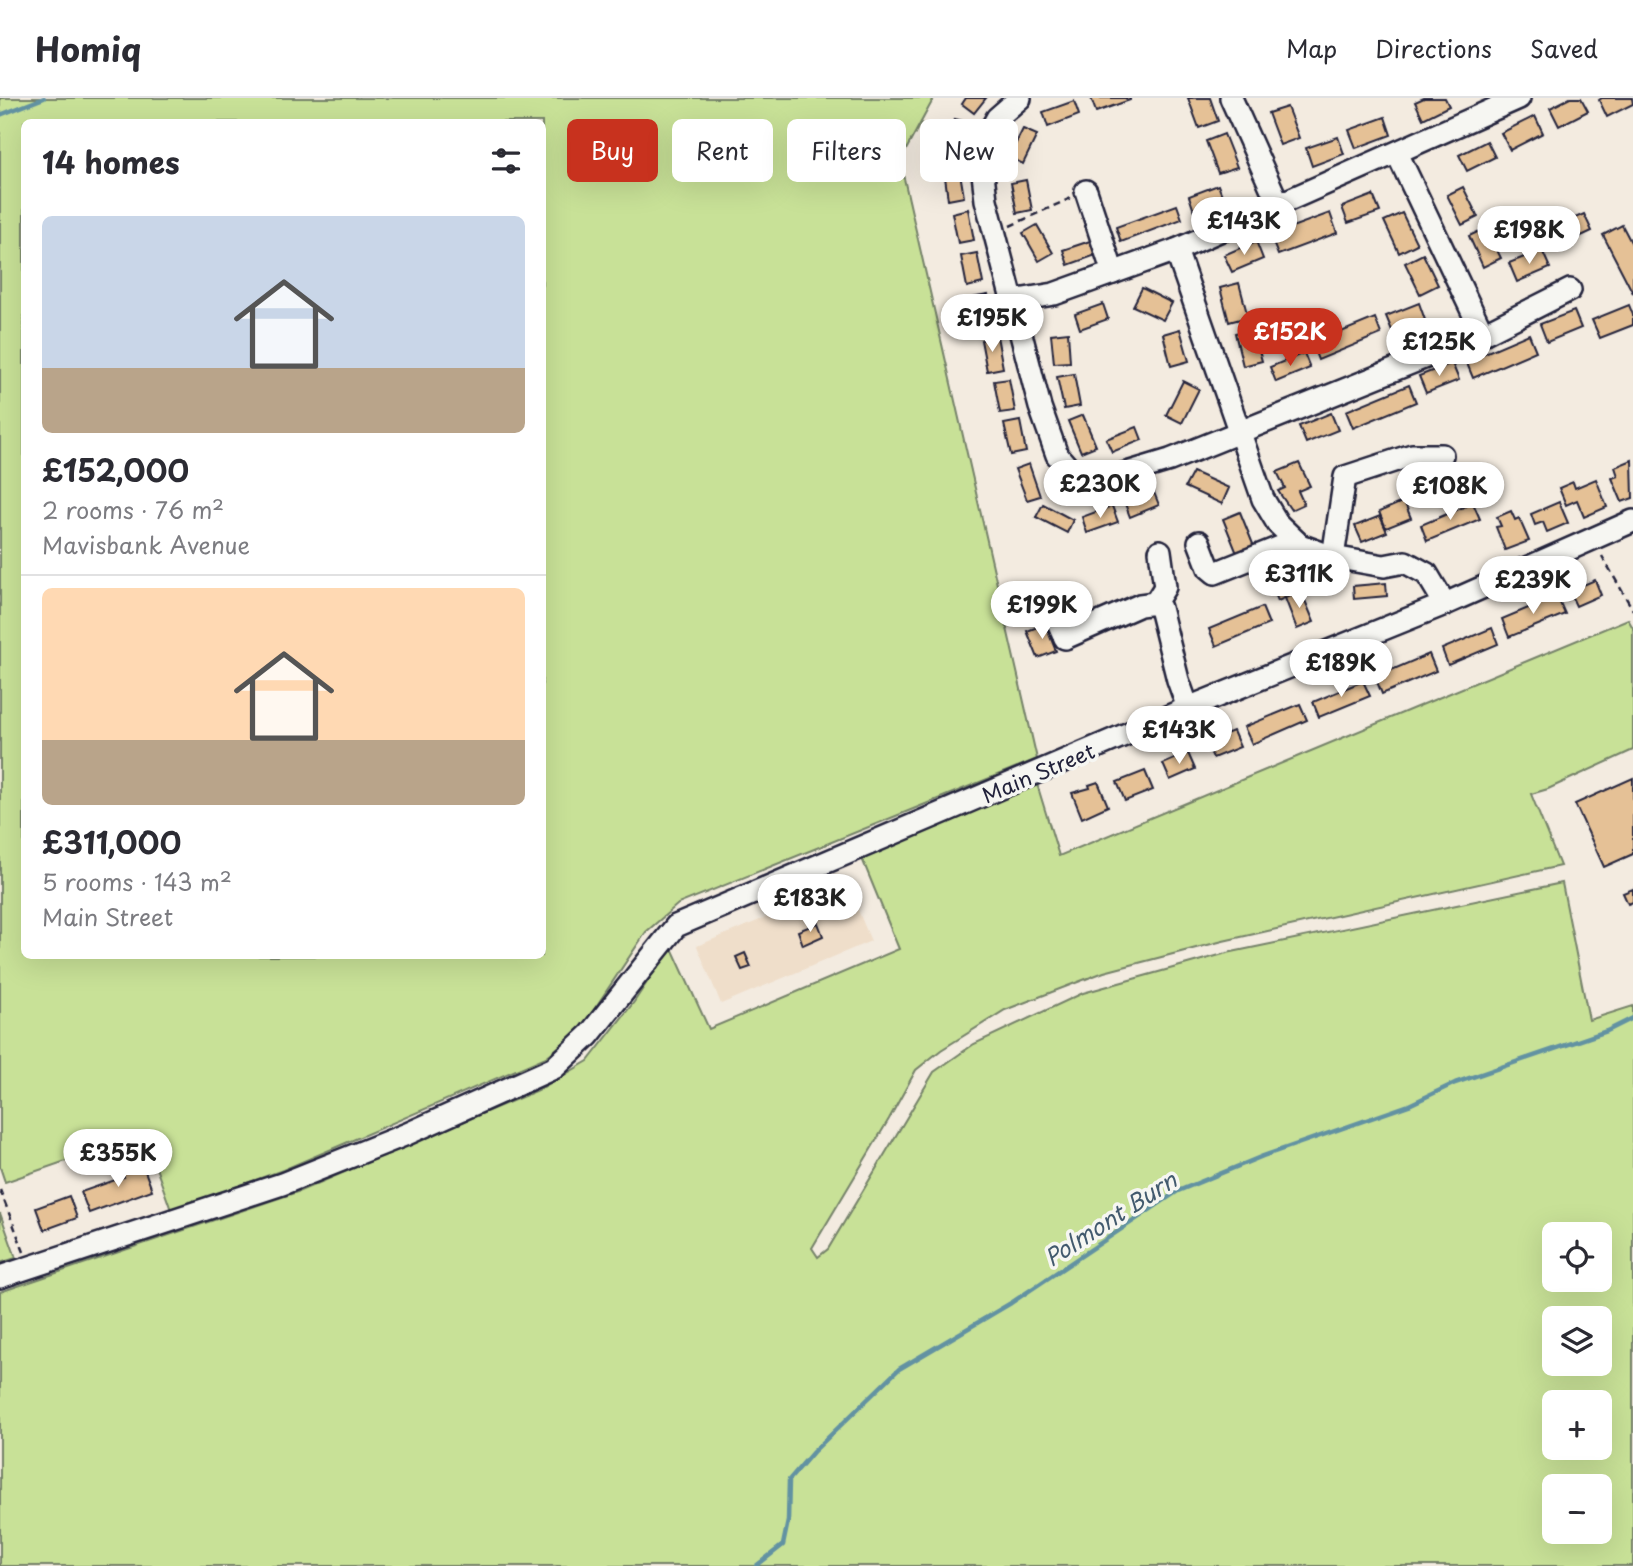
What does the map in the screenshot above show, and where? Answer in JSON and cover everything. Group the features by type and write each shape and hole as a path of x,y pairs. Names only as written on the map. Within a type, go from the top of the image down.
{"street":[{"path":"1020,98 997,118 986,138 982,165 986,200 1040,407 1057,455 1077,478 1107,479 1171,460 1483,334 1570,290"},
{"path":"1231,98 1278,203"},
{"path":"1012,301 1054,294 1176,250 1519,98"},
{"path":"1397,153 1483,334"},
{"path":"1086,191 1113,273"},
{"path":"1176,250 1263,499 1278,524 1300,545 1334,557 1384,566 1405,562 1427,574 1445,604"},
{"path":"1334,557 1345,477 1412,455 1442,455"},
{"name":"Main Street","path":"29,1268 282,1184 407,1134 554,1068 589,1035 676,926 1188,708 1445,604 1633,521"},
{"path":"1199,542 1209,569 1214,573 1296,541"},
{"path":"1155,603 1165,587 1160,551"},
{"path":"1055,615 1065,638 1140,605 1155,603"},
{"path":"1155,603 1160,608 1188,708"},
{"path":"0,1277 29,1268"}],"path":[{"path":"995,234 1086,191"},
{"path":"1593,537 1633,610"},
{"path":"0,1190 29,1268"}],"shaded area":[{"path":"847,884 871,941 721,1004 697,946"}],"green space":[{"path":"0,98 934,98 923,119 920,119 906,150 906,119 787,119 787,182 905,182 1037,759 678,904 646,932 581,1029 546,1057 283,1170 171,1210 144,1134 5,1182 0,1167"},
{"path":"1628,619 1633,628 1633,750 1548,789 1531,794 1560,866 1223,941 1104,972 1005,1010 941,1050 916,1070 812,1248 818,1257 828,1249 934,1072 974,1044 1083,993 1227,953 1562,883 1589,1020 1633,1006 1633,1566 0,1566 0,1292 300,1191 538,1090 588,1061 634,1002 671,946 709,1029 899,949 861,856 1037,784 1059,856"},
{"path":"0,1213 16,1258 0,1263"}],"building":[{"path":"966,98 986,98 974,113 962,104"},
{"path":"1091,98 1130,98 1130,100 1096,112"},
{"path":"1188,98 1210,98 1218,121 1199,128"},
{"path":"1424,98 1445,98 1449,106 1423,119 1415,102"},
{"path":"1570,98 1581,98 1588,111 1559,126 1550,108"},
{"path":"1632,98 1633,104 1607,117 1599,100"},
{"path":"1074,101 1079,115 1048,127 1043,112"},
{"path":"1287,107 1299,138 1280,145 1268,113"},
{"path":"1535,116 1543,133 1510,150 1501,133"},
{"path":"1385,117 1391,135 1356,148 1349,130"},
{"path":"1023,129 1037,135 1023,164 1018,162 1018,139"},
{"path":"1224,134 1237,167 1218,173 1206,141"},
{"path":"1338,137 1344,154 1312,166 1306,148"},
{"path":"1487,141 1495,157 1467,171 1459,155"},
{"path":"1026,180 1032,210 1017,213 1011,183"},
{"path":"946,182 962,182 964,197 948,200"},
{"path":"1218,185 1225,203 1195,214 1189,196"},
{"path":"1463,187 1478,217 1462,225 1447,195"},
{"path":"1373,195 1380,212 1348,223 1342,207"},
{"path":"1177,205 1182,219 1121,242 1116,227"},
{"path":"968,209 974,240 958,243 952,213"},
{"path":"1330,213 1337,233 1278,255 1270,235"},
{"path":"1402,213 1417,244 1399,253 1384,221"},
{"path":"1584,214 1592,231 1558,247 1550,229"},
{"path":"1037,225 1053,253 1039,261 1023,233"},
{"path":"1622,225 1633,246 1633,293 1603,235"},
{"path":"1486,228 1501,258 1483,267 1469,236"},
{"path":"1093,240 1099,254 1068,265 1063,250"},
{"path":"1256,241 1263,259 1232,272 1224,255"},
{"path":"1542,250 1550,268 1517,282 1509,263"},
{"path":"977,253 983,283 967,287 961,256"},
{"path":"1423,254 1438,285 1420,294 1405,263"},
{"path":"1239,283 1248,317 1229,322 1220,288"},
{"path":"1142,288 1172,303 1163,320 1133,306"},
{"path":"988,295 994,326 977,329 971,298"},
{"path":"1419,303 1425,320 1393,333 1386,316"},
{"path":"1103,304 1108,319 1080,329 1075,314"},
{"path":"1629,305 1633,325 1600,338 1592,320"},
{"path":"1574,311 1581,328 1547,342 1540,324"},
{"path":"1375,318 1381,334 1318,360 1312,344"},
{"path":"1180,329 1189,361 1171,366 1163,334"},
{"path":"1253,329 1262,361 1243,366 1235,333"},
{"path":"1068,332 1070,362 1054,363 1051,334"},
{"path":"1529,334 1536,351 1473,378 1466,361"},
{"path":"997,336 1003,368 987,371 981,340"},
{"path":"1304,353 1310,368 1276,382 1270,367"},
{"path":"1452,363 1459,380 1426,393 1419,376"},
{"path":"1074,374 1080,406 1064,409 1057,377"},
{"path":"1009,379 1015,411 1000,413 994,381"},
{"path":"1183,381 1199,389 1182,423 1166,415"},
{"path":"1409,385 1416,402 1353,428 1346,411"},
{"path":"1331,413 1338,430 1306,443 1299,426"},
{"path":"1083,415 1096,446 1081,452 1068,421"},
{"path":"1020,421 1026,452 1011,455 1004,424"},
{"path":"1137,427 1142,440 1112,452 1106,439"},
{"path":"1632,460 1633,498 1622,502 1612,478 1618,476 1615,467"},
{"path":"1299,463 1310,486 1298,491 1304,504 1291,510 1278,491 1285,488 1277,472"},
{"path":"1029,464 1040,496 1027,500 1015,469"},
{"path":"1193,472 1229,488 1222,504 1185,487"},
{"path":"1596,479 1607,507 1584,517 1577,500 1566,505 1559,488 1573,482 1575,488"},
{"path":"1153,490 1159,505 1130,517 1124,501"},
{"path":"1404,501 1411,518 1386,528 1379,512"},
{"path":"1559,502 1568,523 1547,532 1543,522 1535,525 1531,514"},
{"path":"1473,503 1480,519 1427,541 1421,525"},
{"path":"1043,504 1073,520 1067,533 1036,517"},
{"path":"1112,506 1118,522 1087,533 1082,517"},
{"path":"1511,511 1515,520 1519,518 1529,541 1505,550 1496,527 1501,526 1497,517"},
{"path":"1240,512 1255,549 1238,556 1223,519"},
{"path":"1380,516 1387,532 1362,542 1355,526"},
{"path":"1282,561 1296,593 1278,601 1265,568"},
{"path":"1595,580 1601,595 1576,606 1569,591"},
{"path":"1386,583 1387,596 1354,599 1353,586"},
{"path":"1301,591 1314,622 1297,629 1285,598"},
{"path":"1557,596 1565,614 1509,637 1502,619"},
{"path":"1262,607 1269,624 1216,646 1209,629"},
{"path":"1045,624 1056,651 1038,658 1027,631"},
{"path":"1492,628 1498,644 1448,665 1442,649"},
{"path":"1429,654 1436,671 1382,694 1375,677"},
{"path":"1363,681 1370,696 1319,717 1313,702"},
{"path":"1300,704 1307,720 1252,744 1244,727"},
{"path":"1233,731 1240,747 1213,758 1206,742"},
{"path":"1188,753 1195,769 1170,780 1163,764"},
{"path":"1145,771 1153,790 1125,801 1117,782"},
{"path":"1633,778 1633,854 1604,867 1575,804"},
{"path":"1098,782 1108,806 1082,818 1072,793 1090,788 1089,785"},
{"path":"1633,889 1633,902 1628,904 1623,893"},
{"path":"818,923 823,936 803,945 798,931"},
{"path":"745,953 751,967 742,970 736,957"},
{"path":"142,1163 152,1190 89,1213 81,1192 124,1177 121,1170"},
{"path":"69,1196 77,1218 44,1230 36,1208"}],"waterway":[{"path":"0,115 44,98"},
{"name":"Polmont Burn","path":"756,1566 783,1545 788,1521 789,1480 813,1452 899,1369 1011,1303 1178,1191 1263,1156 1409,1105 1455,1083 1607,1031 1633,1018"}]}
